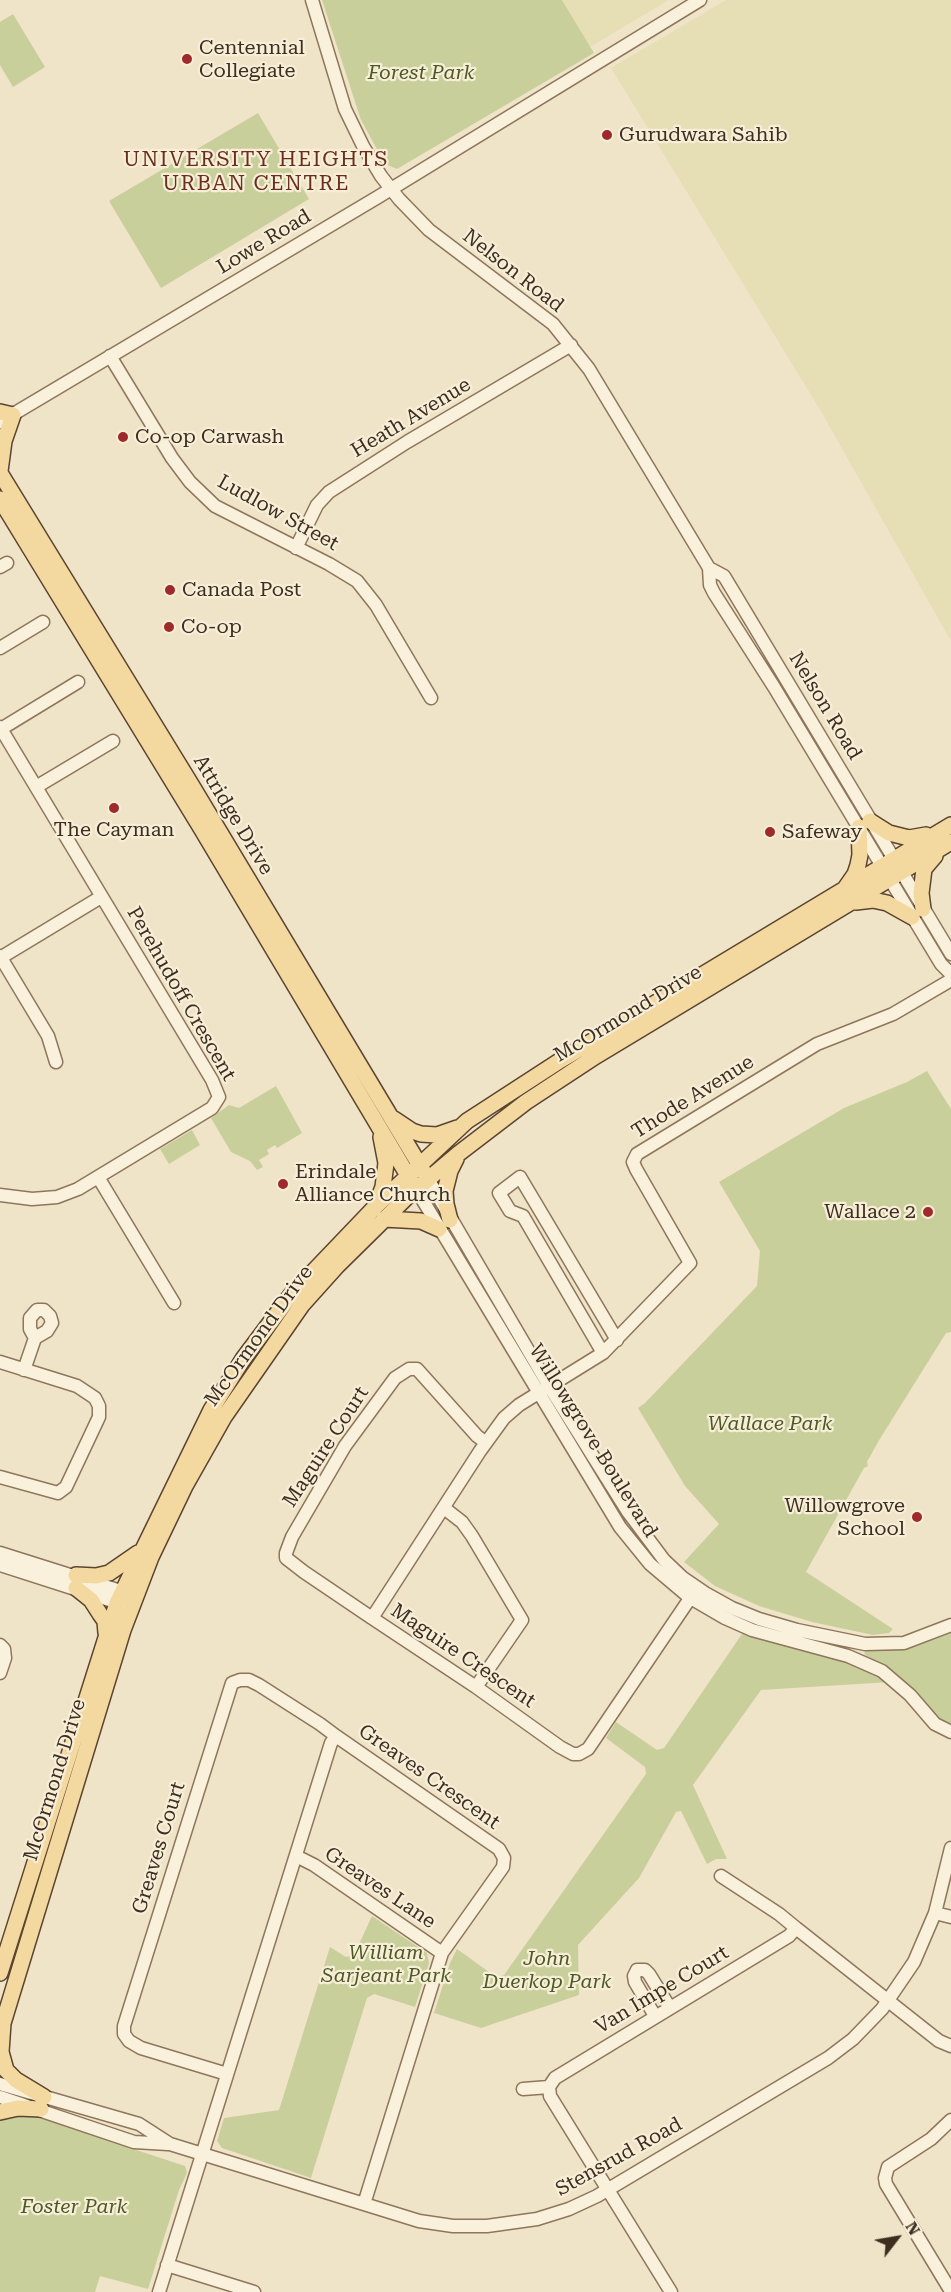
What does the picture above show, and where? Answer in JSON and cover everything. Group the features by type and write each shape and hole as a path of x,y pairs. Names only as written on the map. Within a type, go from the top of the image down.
{"main road":[{"path":"0,472 4,417"},
{"name":"Attridge Drive","path":"0,472 388,1114 418,1178"},
{"name":"Attridge Drive","path":"0,499 201,828 381,1131 418,1178"},
{"path":"865,824 909,838 946,836 924,869 918,913 887,903 848,896 858,865 865,824"},
{"name":"McOrmond Drive","path":"418,1178 458,1154 526,1102 596,1056 656,1021 848,896 946,836"},
{"name":"McOrmond Drive","path":"42,2103 6,2070 1,2052 1,2028 141,1552 211,1410 243,1359 291,1295 418,1178 467,1121 561,1060 669,996 848,896"},
{"path":"656,1021 669,996"},
{"path":"388,1114 402,1126 421,1134 437,1135 467,1121"},
{"path":"381,1131 381,1143 386,1163 380,1212 445,1225 445,1191 450,1171 458,1154"},
{"name":"McOrmond Drive","path":"0,1973 106,1638 151,1557 185,1486 224,1417 302,1305 380,1212"},
{"path":"106,1638 105,1621 76,1582 109,1573 141,1552"},
{"path":"0,2112 42,2103"}],"street":[{"name":"Nelson Road","path":"312,0 345,109 363,146 391,189 429,230 531,306 553,324 571,345 594,378 709,568 710,585 714,593 865,824"},
{"name":"Lowe Road","path":"4,417 110,357 391,189 700,0"},
{"name":"Heath Avenue","path":"296,548 317,505 329,492 407,442 571,345"},
{"name":"Ludlow Street","path":"110,357 172,458 190,482 215,506 329,564 357,581 376,605 431,698"},
{"name":"Nelson Road","path":"709,568 724,576 918,913"},
{"path":"0,648 43,622"},
{"path":"0,728 78,682"},
{"name":"Perehudoff Crescent","path":"0,728 212,1080 219,1097 212,1108 78,1189 57,1197 32,1199 0,1196"},
{"path":"36,787 113,741"},
{"path":"56,1062 48,1036 0,957 101,897"},
{"path":"918,913 951,954"},
{"path":"918,913 941,964 951,974"},
{"name":"Thode Avenue","path":"544,1389 603,1353 690,1263 636,1169 633,1162 637,1154 817,1044 893,1014 951,980"},
{"path":"98,1177 174,1303"},
{"path":"603,1353 522,1216 510,1211 499,1193 520,1177 617,1340"},
{"name":"Willowgrove Boulevard","path":"418,1178 544,1389 645,1536 693,1593 725,1618 752,1630 848,1656 882,1671 910,1695 934,1724 951,1732"},
{"path":"24,1370 35,1338"},
{"path":"0,1362 88,1391 99,1406 99,1417 66,1487 58,1493 0,1477"},
{"name":"Maguire Court","path":"372,1618 286,1558 286,1553 301,1521 345,1446 395,1378 409,1369 417,1370 485,1442"},
{"name":"Maguire Crescent","path":"544,1389 504,1418 485,1442 372,1618 476,1687 560,1747 573,1754 579,1754 588,1749 693,1593"},
{"path":"444,1508 462,1522 472,1536 522,1620 476,1687"},
{"path":"0,1553 126,1599"},
{"path":"0,1565 76,1582"},
{"name":"Willowgrove Boulevard","path":"693,1593 759,1619 797,1630 865,1644 904,1643 951,1625"},
{"path":"0,1644 4,1649 5,1658 0,1673"},
{"name":"Greaves Court","path":"227,2074 141,2048 129,2041 124,2034 124,2026 232,1683 249,1680 259,1685 320,1724 336,1737"},
{"name":"Greaves Crescent","path":"159,2292 331,1743 336,1737 499,1849 504,1858 503,1867 442,1953 364,2204"},
{"name":"Stensrud Road","path":"0,2084 134,2142 170,2144 428,2222 453,2226 486,2226 520,2222 553,2214 585,2202 608,2189 828,2058 864,2029 888,2001 914,1962 935,1913 951,1848"},
{"name":"Greaves Lane","path":"296,1856 314,1865 442,1953"},
{"path":"721,1876 779,1914 939,2041 951,2046"},
{"path":"935,1913 951,1917"},
{"name":"Van Impe Court","path":"549,2087 555,2078 789,1936 796,1928"},
{"path":"655,2016 635,1982 634,1976 638,1970 645,1970 649,1974 670,2007"},
{"path":"524,2089 549,2087 550,2096 671,2292"},
{"name":"Stensrud Road","path":"0,2097 42,2103 139,2124 170,2144"},
{"path":"947,2289 886,2184 885,2178 888,2168 931,2139 951,2120"},
{"path":"167,2265 254,2292"}],"shaded area":[{"path":"562,0 669,0 590,47"},
{"path":"726,0 951,0 951,641 819,408 611,68"}],"green space":[{"name":"Forest Park","path":"322,0 562,0 594,53 397,169 385,164 361,120"},
{"path":"13,14 45,67 13,87 0,65 0,22"},
{"path":"258,113 309,199 161,288 109,201"},
{"name":"Wallace Park","path":"927,1071 951,1109 951,1332 946,1333 878,1442 867,1462 868,1466 864,1468 806,1572 893,1629 889,1633 873,1635 812,1622 759,1606 715,1586 684,1562 719,1524 685,1486 638,1408 757,1286 760,1251 719,1182 844,1108 907,1082"},
{"path":"276,1086 302,1133 277,1148 275,1145 267,1150 269,1154 259,1160 263,1167 257,1170 250,1161 231,1152 211,1118 229,1105 239,1108"},
{"path":"192,1130 200,1145 169,1164 160,1149"},
{"path":"951,1629 951,1726 937,1719 896,1675 864,1654 867,1648"},
{"name":"John Duerkop Park","path":"744,1631 851,1661 891,1682 761,1690 693,1785 727,1859 716,1859 707,1864 681,1811 676,1812 639,1878 578,1945 579,1995 481,2028 434,2013 450,1963 457,1949 496,1977 504,1975 646,1774 645,1767 606,1738 616,1722 657,1750 664,1748"},
{"name":"William Sarjeant Park","path":"372,1916 427,1953 429,1963 415,2007 374,1994 367,1998 311,2178 222,2148 217,2141 224,2118 279,2110 330,1947 346,1957 354,1955"},
{"name":"Foster Park","path":"18,2114 33,2116 185,2166 187,2173 179,2190 148,2289 100,2276 95,2292 0,2292 0,2118"}],"place":[{"name":"Centennial Collegiate","path":"187,59"},
{"name":"Gurudwara Sahib","path":"607,135"},
{"name":"Co-op Carwash","path":"123,437"},
{"name":"Canada Post","path":"170,590"},
{"name":"Co-op","path":"169,627"},
{"name":"The Cayman","path":"114,808"},
{"name":"Safeway","path":"770,832"},
{"name":"Erindale Alliance Church","path":"283,1184"},
{"name":"Wallace 2","path":"928,1212"},
{"name":"Willowgrove School","path":"917,1517"}],"district":[{"name":"UNIVERSITY HEIGHTS URBAN CENTRE","path":"256,172"}]}
